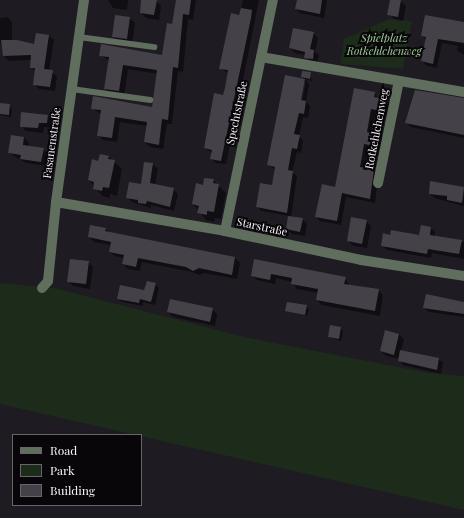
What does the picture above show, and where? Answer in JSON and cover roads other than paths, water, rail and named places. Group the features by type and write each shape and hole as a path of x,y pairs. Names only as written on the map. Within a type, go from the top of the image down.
{"street":[{"name":"Fasanenstraße","path":"42,288 48,281 56,202 84,0"},
{"name":"Spechtstraße","path":"225,232 274,0"},
{"name":"Rotkehlchenweg","path":"261,57 464,92"},
{"name":"Rotkehlchenweg","path":"378,183 399,81"},
{"name":"Starstraße","path":"56,202 225,232 361,260 464,276"}],"lane":[{"path":"79,37 154,47"},
{"path":"72,89 150,100"}],"park label":[{"name":"Spielplatz Rotkehlchenweg","path":"384,45"}]}
